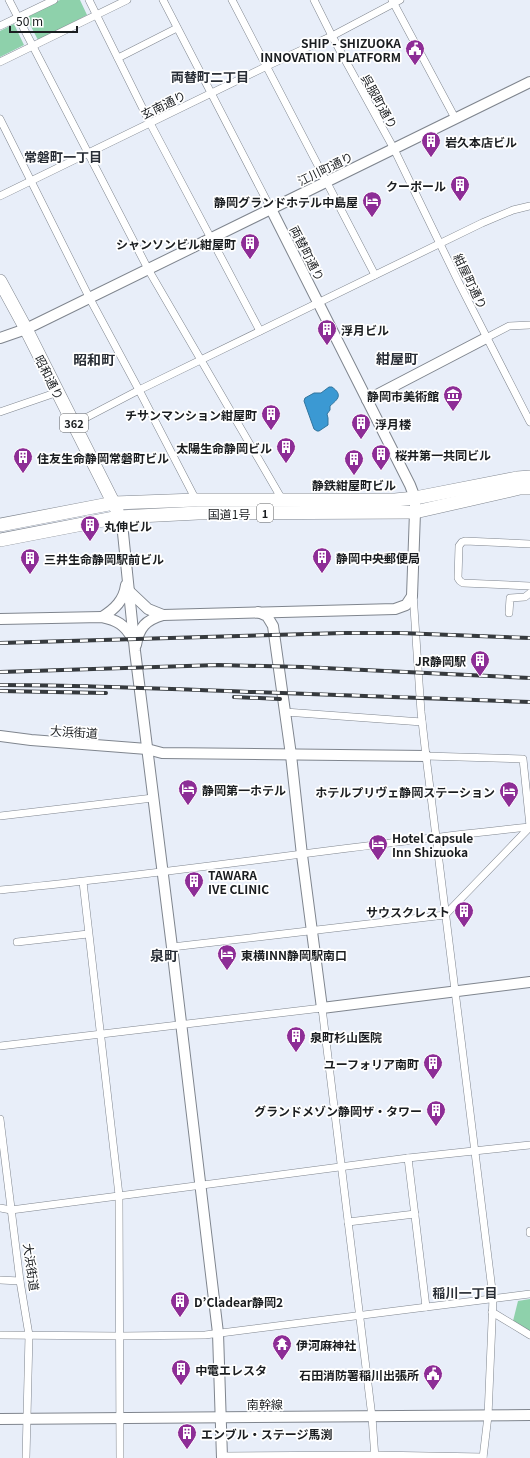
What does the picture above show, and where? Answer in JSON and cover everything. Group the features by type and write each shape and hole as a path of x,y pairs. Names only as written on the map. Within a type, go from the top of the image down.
{"highway":[{"name":"昭和通り","path":"0,281 26,329 114,503 119,517"},
{"name":"国道1号","path":"0,525 114,503 196,500 415,505 517,478 530,477"},
{"name":"国道1号","path":"0,540 119,517 415,505 520,488 530,488"}],"street":[{"path":"9,0 148,269 283,501"},
{"path":"0,26 54,0"},
{"path":"89,0 150,123 260,331"},
{"path":"0,62 127,0"},
{"name":"両替町通り","path":"163,0 319,302 410,485 415,505"},
{"path":"232,0 375,274"},
{"name":"呉服町通り","path":"314,0 394,149"},
{"path":"395,1 455,118"},
{"name":"玄南通り","path":"0,196 332,36 395,1"},
{"path":"118,58 177,28"},
{"name":"江川町通り","path":"0,338 26,329 530,82"},
{"path":"0,119 89,297 196,500"},
{"name":"紺屋町通り","path":"394,149 486,338 530,422"},
{"path":"74,424 139,390 375,274 441,244 482,223 513,210 530,206"},
{"path":"367,400 508,326 530,325"},
{"path":"0,412 58,392"},
{"path":"119,517 123,533 130,592 133,640 172,947 218,1333 222,1457 483,1457 488,1416 493,1298 422,722 418,648 413,594 415,505"},
{"path":"530,544 462,542 459,546 458,578 463,583 530,586"},
{"path":"102,617 121,601 125,593 128,577"},
{"path":"130,592 148,609 163,615"},
{"path":"509,613 510,598 525,597 530,593"},
{"path":"135,651 140,630 147,622 163,615 395,609 406,605 413,594"},
{"path":"273,626 278,618 286,611"},
{"path":"256,612 267,616 273,626 313,931 372,1416 375,1456"},
{"path":"0,619 102,617 113,619 121,623 127,628 133,640"},
{"path":"285,712 422,722"},
{"name":"大浜街道","path":"0,736 31,740 147,749 162,753 426,756"},
{"path":"172,947 445,915 530,827 523,759 426,756"},
{"path":"0,816 153,798"},
{"path":"0,890 83,882 302,855 436,836 530,827"},
{"path":"83,882 119,1195 120,1458"},
{"path":"17,942 88,934"},
{"path":"0,1046 530,982"},
{"name":"大浜街道","path":"0,1119 20,1281 29,1335 26,1458"},
{"path":"0,1208 11,1210 341,1166 530,1144"},
{"path":"408,1158 426,1307"},
{"path":"348,1222 415,1214"},
{"path":"0,1280 20,1281"},
{"path":"0,1335 205,1335 530,1294"},
{"path":"492,1312 530,1335"},
{"name":"南幹線","path":"0,1419 220,1416 530,1415"}],"green space":[{"path":"60,0 80,0 87,15 38,40 26,17"},
{"path":"14,24 24,45 0,57 0,31"},
{"path":"530,1299 530,1331 513,1321 518,1301"}],"water":[{"path":"329,387 332,387 337,392 338,397 330,406 330,410 327,414 328,425 317,431 314,429 304,401 305,398 314,393 321,393"}],"railway":[{"path":"0,643 344,633 400,633 530,638"},
{"path":"0,672 218,665 302,667 530,678"},
{"path":"0,685 127,687 530,702"},
{"path":"0,691 106,693"},
{"path":"234,697 280,699"}],"place":[{"name":"SHIP - SHIZUOKA INNOVATION PLATFORM","path":"415,66"},
{"name":"岩久本店ビル","path":"431,158"},
{"name":"クーポール","path":"460,202"},
{"name":"静岡グランドホテル中島屋","path":"372,218"},
{"name":"シャンソンビル紺屋町","path":"250,260"},
{"name":"浮月ビル","path":"327,346"},
{"name":"静岡市美術館","path":"453,412"},
{"name":"チサンマンション紺屋町","path":"271,431"},
{"name":"浮月楼","path":"361,440"},
{"name":"太陽生命静岡ビル","path":"286,464"},
{"name":"桜井第一共同ビル","path":"381,471"},
{"name":"住友生命静岡常磐町ビル","path":"23,474"},
{"name":"静鉄紺屋町ビル","path":"354,476"},
{"name":"丸伸ビル","path":"90,542"},
{"name":"静岡中央郵便局","path":"322,574"},
{"name":"三井生命静岡駅前ビル","path":"30,575"},
{"name":"JR静岡駅","path":"480,677"},
{"name":"静岡第一ホテル","path":"188,806"},
{"name":"ホテルプリヴェ静岡ステーション","path":"509,808"},
{"name":"Hotel Capsule Inn Shizuoka","path":"378,861"},
{"name":"TAWARA IVE CLINIC","path":"194,898"},
{"name":"サウスクレスト","path":"464,928"},
{"name":"東横INN静岡駅南口","path":"227,971"},
{"name":"泉町杉山医院","path":"296,1053"},
{"name":"ユーフォリア南町","path":"433,1080"},
{"name":"グランドメゾン静岡ザ・タワー","path":"436,1127"},
{"name":"D’Cladear静岡2","path":"180,1318"},
{"name":"伊河麻神社","path":"282,1361"},
{"name":"中電エレスタ","path":"181,1386"},
{"name":"石田消防署稲川出張所","path":"433,1391"},
{"name":"エンブル・ステージ馬渕","path":"187,1450"}],"district":[{"name":"両替町二丁目","path":"210,76"},
{"name":"常磐町一丁目","path":"63,156"},
{"name":"紺屋町","path":"397,358"},
{"name":"昭和町","path":"94,359"},
{"name":"泉町","path":"164,955"},
{"name":"稲川一丁目","path":"465,1292"}]}
